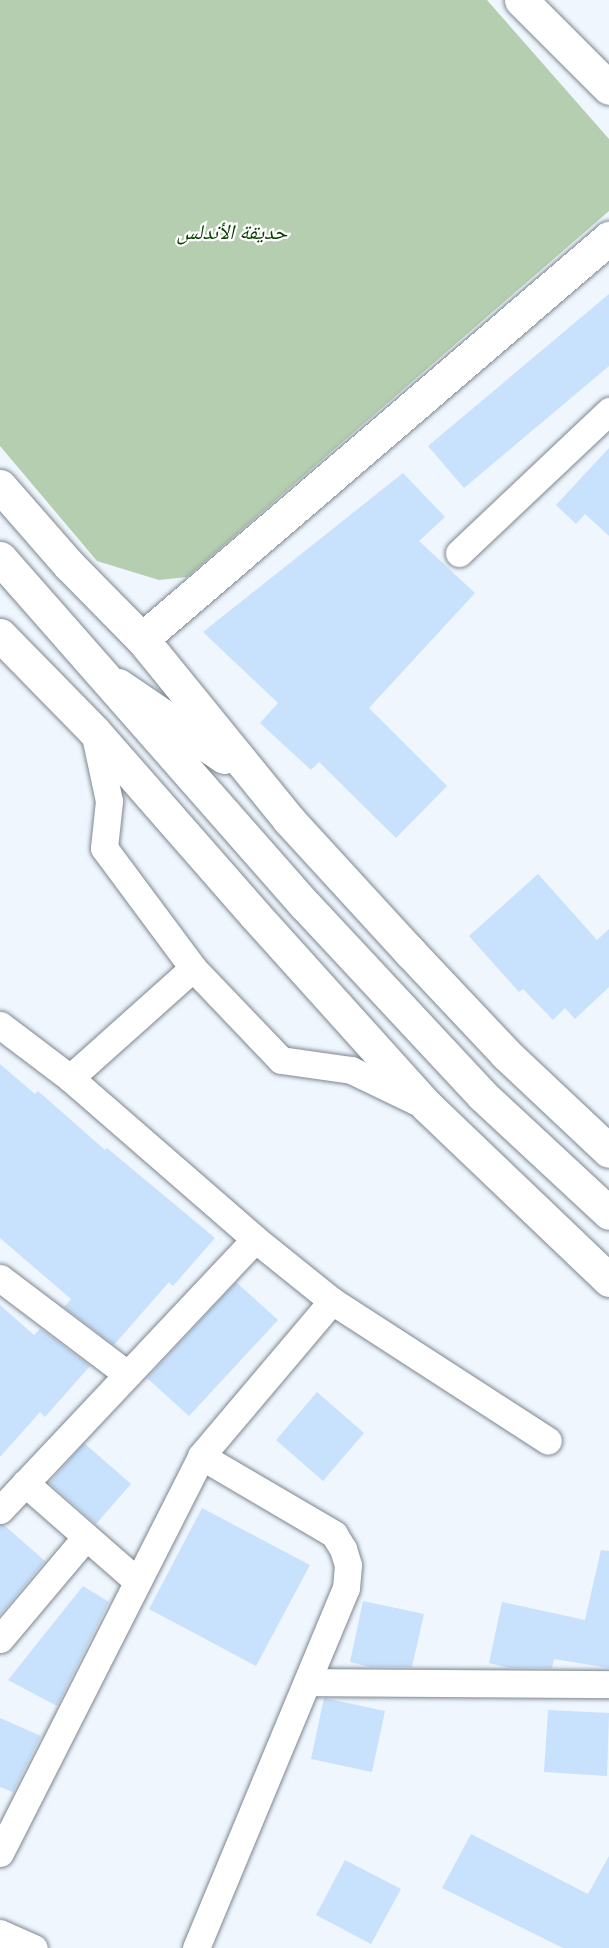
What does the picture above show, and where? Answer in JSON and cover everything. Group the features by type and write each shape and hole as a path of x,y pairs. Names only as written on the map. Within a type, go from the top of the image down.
{"street":[{"path":"521,0 609,88"},
{"path":"142,639 609,238"},
{"path":"459,553 609,411"},
{"path":"0,486 69,564 142,639 289,819 506,1054 609,1151"},
{"path":"0,558 306,906 474,1087 609,1213"},
{"path":"0,635 94,731 427,1106 609,1280"},
{"path":"106,676 256,778"},
{"path":"94,731 109,801 104,848 193,968 281,1060 351,1070 427,1106"},
{"path":"70,1078 193,968"},
{"path":"0,1026 70,1078 255,1239 332,1301 548,1441"},
{"path":"0,1510 255,1239"},
{"path":"0,1278 127,1374"},
{"path":"0,1852 201,1456 332,1301"},
{"path":"196,1948 346,1588 348,1565 343,1549 334,1534 201,1456"},
{"path":"25,1484 137,1581"},
{"path":"0,1640 86,1537"},
{"path":"307,1682 609,1684"},
{"path":"0,1933 34,1948"}],"green space":[{"name":"حديقة الأندلس","path":"0,0 487,0 609,139 609,211 187,577 159,580 97,561 0,446"}],"building":[{"path":"609,294 609,366 464,488 428,446"},
{"path":"609,448 609,536 585,514 576,524 556,505"},
{"path":"403,473 445,517 419,541 475,593 369,708 447,786 396,838 319,762 311,770 260,723 278,703 203,632"},
{"path":"538,874 597,940 609,929 609,987 575,1019 565,1008 553,1020 523,989 519,992 469,936"},
{"path":"0,1064 35,1094 38,1091 105,1150 107,1148 215,1238 173,1286 169,1282 114,1345 64,1307 71,1299 0,1238"},
{"path":"236,1282 278,1320 189,1416 147,1378"},
{"path":"0,1305 34,1335 40,1329 44,1331 90,1366 45,1417 40,1412 0,1457"},
{"path":"317,1392 364,1433 323,1481 276,1440"},
{"path":"84,1443 131,1484 96,1524 49,1483"},
{"path":"202,1508 310,1565 256,1666 149,1609"},
{"path":"0,1525 4,1525 45,1561 0,1615"},
{"path":"601,1550 609,1551 609,1668 554,1659 552,1668 509,1668 489,1663 502,1602 585,1620"},
{"path":"83,1586 109,1602 57,1706 8,1680"},
{"path":"363,1601 424,1614 412,1667 370,1667 350,1662"},
{"path":"324,1698 385,1711 372,1772 311,1759"},
{"path":"548,1710 609,1713 607,1776 544,1772"},
{"path":"0,1718 41,1736 13,1792 0,1787"},
{"path":"471,1834 588,1894 609,1856 609,1948 563,1948 442,1888"},
{"path":"345,1860 401,1889 371,1944 316,1915"}]}
